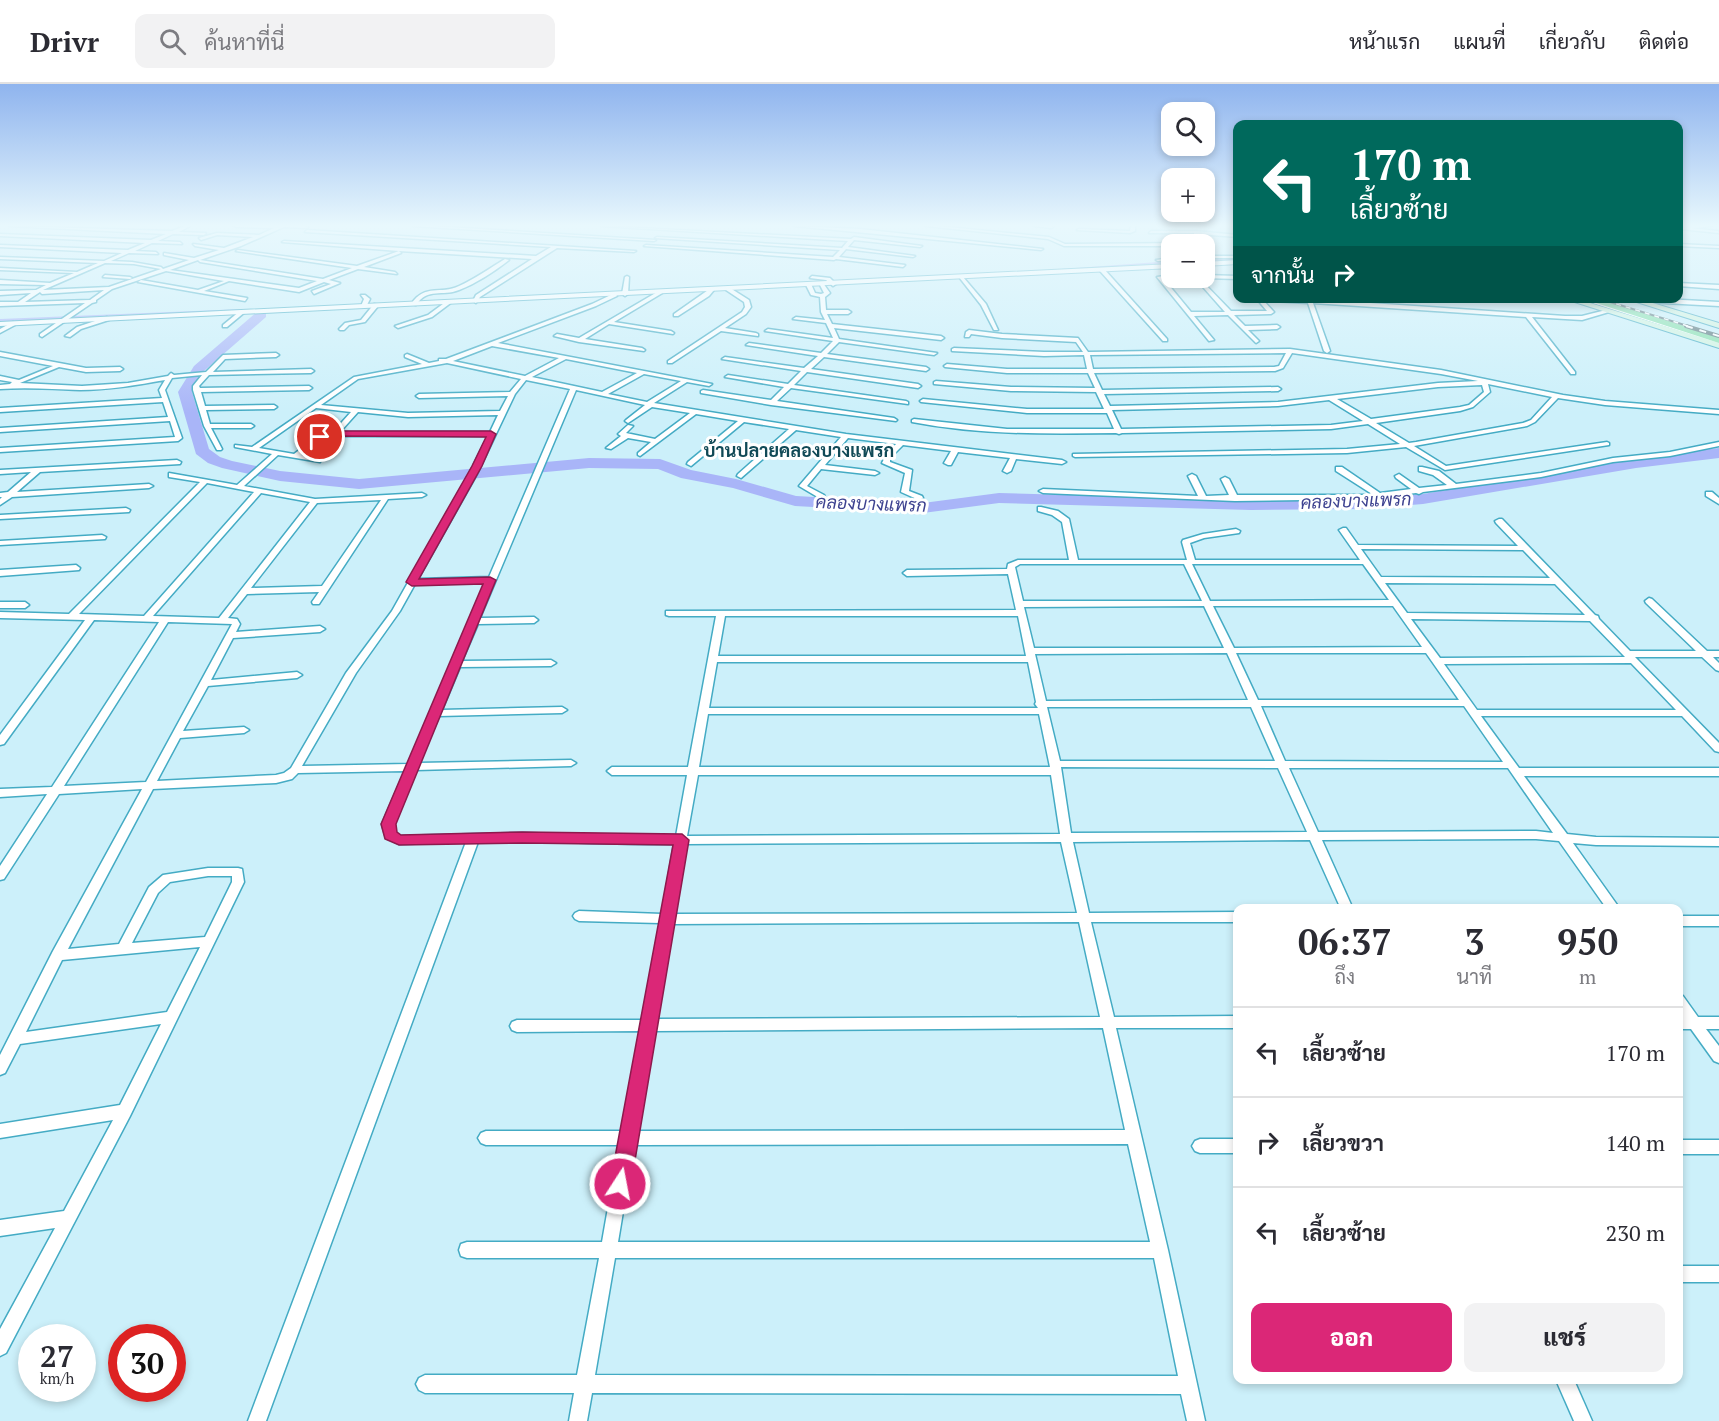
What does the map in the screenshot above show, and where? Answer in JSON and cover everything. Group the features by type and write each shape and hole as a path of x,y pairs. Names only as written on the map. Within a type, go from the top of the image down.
{"highway":[{"path":"1591,303 1718,339"},
{"path":"1634,303 1718,339"},
{"path":"1637,303 1719,327"}],"main road":[{"path":"1589,303 1606,312 1718,339"}],"street":[{"path":"20,303 43,288"},
{"path":"0,293 103,288"},
{"path":"42,335 110,288"},
{"path":"182,288 245,299"},
{"path":"199,291 206,288"},
{"path":"284,288 300,288"},
{"path":"314,292 323,288"},
{"path":"415,301 430,290 456,288"},
{"path":"477,299 493,288"},
{"path":"253,449 356,378 437,362 626,291 740,288"},
{"path":"811,288 813,294 822,296 827,293 825,288"},
{"path":"970,288 983,304 996,329"},
{"path":"1119,288 1165,340"},
{"path":"1169,288 1211,340"},
{"path":"1207,288 1256,341"},
{"path":"670,362 742,315 748,307 746,299 728,289"},
{"path":"676,315 711,290"},
{"path":"579,339 661,292"},
{"path":"545,322 607,295"},
{"path":"0,324 242,312 364,302 376,305 415,301 449,302 477,299 615,295"},
{"path":"822,296 824,312 837,341"},
{"path":"0,304 94,301"},
{"path":"398,326 430,316 449,302"},
{"path":"1683,302 1719,304"},
{"path":"1190,314 1271,312 1263,303"},
{"path":"1311,303 1327,351"},
{"path":"1339,303 1575,318 1606,312"},
{"path":"342,329 349,323 363,321 376,305"},
{"path":"225,326 242,312"},
{"path":"824,312 848,312"},
{"path":"1528,316 1573,373"},
{"path":"68,336 79,328 107,319"},
{"path":"795,319 941,338"},
{"path":"610,323 671,333"},
{"path":"0,332 13,324"},
{"path":"1243,328 1277,327"},
{"path":"721,329 756,335"},
{"path":"768,331 934,353"},
{"path":"967,336 969,332 1078,340 1087,354 1090,371 1119,432"},
{"path":"557,336 642,350"},
{"path":"771,403 824,356 837,341"},
{"path":"489,343 709,384"},
{"path":"749,345 926,369"},
{"path":"954,350 1016,354 1290,351 1384,363 1560,396 1580,403 1625,409 1719,414"},
{"path":"947,366 1007,371 1275,369 1281,367 1290,351"},
{"path":"0,354 91,370 120,369"},
{"path":"219,449 207,426 196,390 198,382 205,373 226,356 276,354"},
{"path":"407,356 650,404 793,429 1062,462"},
{"path":"0,793 276,779 288,776 295,770 333,702 396,611 475,470 512,394 524,379 564,358"},
{"path":"725,359 918,386"},
{"path":"11,386 17,381 59,365"},
{"path":"0,387 113,386 170,376 186,370 205,373 311,371"},
{"path":"603,394 643,372"},
{"path":"0,450 170,442 179,438 162,390 170,376"},
{"path":"728,377 906,403"},
{"path":"0,378 17,381"},
{"path":"656,441 620,433 650,404 686,380"},
{"path":"923,401 1027,411 1259,405 1438,385 1486,382"},
{"path":"914,421 1007,431 1296,429 1371,423 1443,413 1470,406 1487,392 1486,382"},
{"path":"936,383 1020,390 1278,389"},
{"path":"196,390 309,388"},
{"path":"573,388 388,824 390,835 399,840 533,837 682,840 1314,835 1563,836 1596,841 1719,842"},
{"path":"703,392 894,420"},
{"path":"419,396 512,394"},
{"path":"1075,455 1294,453 1407,445 1525,425 1533,422 1560,396"},
{"path":"1331,398 1438,465 1450,468 1607,444"},
{"path":"0,410 165,400"},
{"path":"314,406 408,415 502,413"},
{"path":"202,408 274,407"},
{"path":"334,434 356,410"},
{"path":"640,454 695,412"},
{"path":"0,430 171,419"},
{"path":"691,464 743,420"},
{"path":"207,426 251,426"},
{"path":"741,476 793,429"},
{"path":"296,456 320,437 334,434 491,434"},
{"path":"609,448 626,436"},
{"path":"821,497 803,486 846,436"},
{"path":"902,442 887,458 886,463 909,472 905,492 919,498"},
{"path":"1044,491 1235,499 1379,496 1541,475 1613,460 1670,454 1719,444"},
{"path":"237,446 317,460"},
{"path":"948,463 956,449"},
{"path":"237,488 277,453"},
{"path":"1007,471 1014,456"},
{"path":"0,472 177,462"},
{"path":"820,467 875,473"},
{"path":"1339,469 1379,496"},
{"path":"1422,469 1437,472 1454,486"},
{"path":"0,503 39,470"},
{"path":"172,476 315,501 422,495"},
{"path":"1192,476 1203,498"},
{"path":"1399,476 1419,492"},
{"path":"1225,479 1235,499"},
{"path":"72,616 204,482"},
{"path":"0,495 149,486"},
{"path":"146,619 258,492"},
{"path":"1709,494 1719,502"},
{"path":"316,602 386,497"},
{"path":"224,619 315,501"},
{"path":"1041,509 1055,513 1066,521 1074,562"},
{"path":"0,517 126,510"},
{"path":"1499,521 1595,618 1684,713 1717,744"},
{"path":"1343,530 1611,904"},
{"path":"1236,531 1203,536 1189,541 1186,545 1189,562 1206,604 1230,650 1345,904"},
{"path":"0,543 102,537"},
{"path":"1355,547 1526,548"},
{"path":"1196,1421 1160,1250 1066,838 1056,768 1011,566 1015,563 1074,562 1365,562"},
{"path":"0,573 76,568"},
{"path":"907,573 1012,571"},
{"path":"412,582 490,580"},
{"path":"1378,580 1558,581"},
{"path":"246,591 324,590"},
{"path":"1649,601 1719,668"},
{"path":"669,613 1394,603"},
{"path":"0,605 25,605"},
{"path":"578,1421 721,614"},
{"path":"1404,616 1595,618"},
{"path":"0,1069 58,955 232,635 235,622 224,619 2,617"},
{"path":"0,742 92,617"},
{"path":"0,876 165,620"},
{"path":"474,621 534,620"},
{"path":"232,635 320,629"},
{"path":"713,659 1230,650 1428,650"},
{"path":"1436,661 1719,654"},
{"path":"455,664 551,663"},
{"path":"206,682 297,675"},
{"path":"704,711 1466,703"},
{"path":"436,713 562,710"},
{"path":"1473,713 1684,713"},
{"path":"177,735 244,730"},
{"path":"295,770 571,764"},
{"path":"612,771 1280,765 1719,772"},
{"path":"257,1421 473,839"},
{"path":"0,1347 125,1111 210,941 238,882 239,874 235,871 178,875 168,878 153,890 123,949"},
{"path":"579,916 668,919 1233,917"},
{"path":"1683,921 1719,921"},
{"path":"58,955 210,941"},
{"path":"1683,1007 1719,1057"},
{"path":"16,1039 172,1017"},
{"path":"517,1026 1233,1022"},
{"path":"1683,1023 1719,1023"},
{"path":"0,1131 125,1111"},
{"path":"486,1138 629,1140 1134,1137"},
{"path":"1200,1146 1233,1146"},
{"path":"1683,1147 1719,1147"},
{"path":"0,1228 68,1218"},
{"path":"467,1250 1160,1250"},
{"path":"1683,1274 1719,1274"},
{"path":"425,1384 1188,1385"},
{"path":"1567,1384 1583,1421"}],"waterway":[{"path":"0,321 241,310"},
{"name":"คลองบางแพรก","path":"262,314 199,369 185,392 202,451 214,460 228,465 280,476 359,484 589,463 660,464 687,474 736,484 795,501 923,508 999,498 1251,505 1362,504 1423,499 1636,463 1719,453"}],"railway":[{"path":"1613,303 1691,327"},
{"path":"1686,326 1719,336"}],"district":[{"name":"บ้านปลายคลองบางแพรก","path":"799,451"}],"route":[{"path":"320,437 334,434 491,434 477,466 412,582 490,580 388,824 390,835 399,840 522,837 682,840 620,1184"}]}
